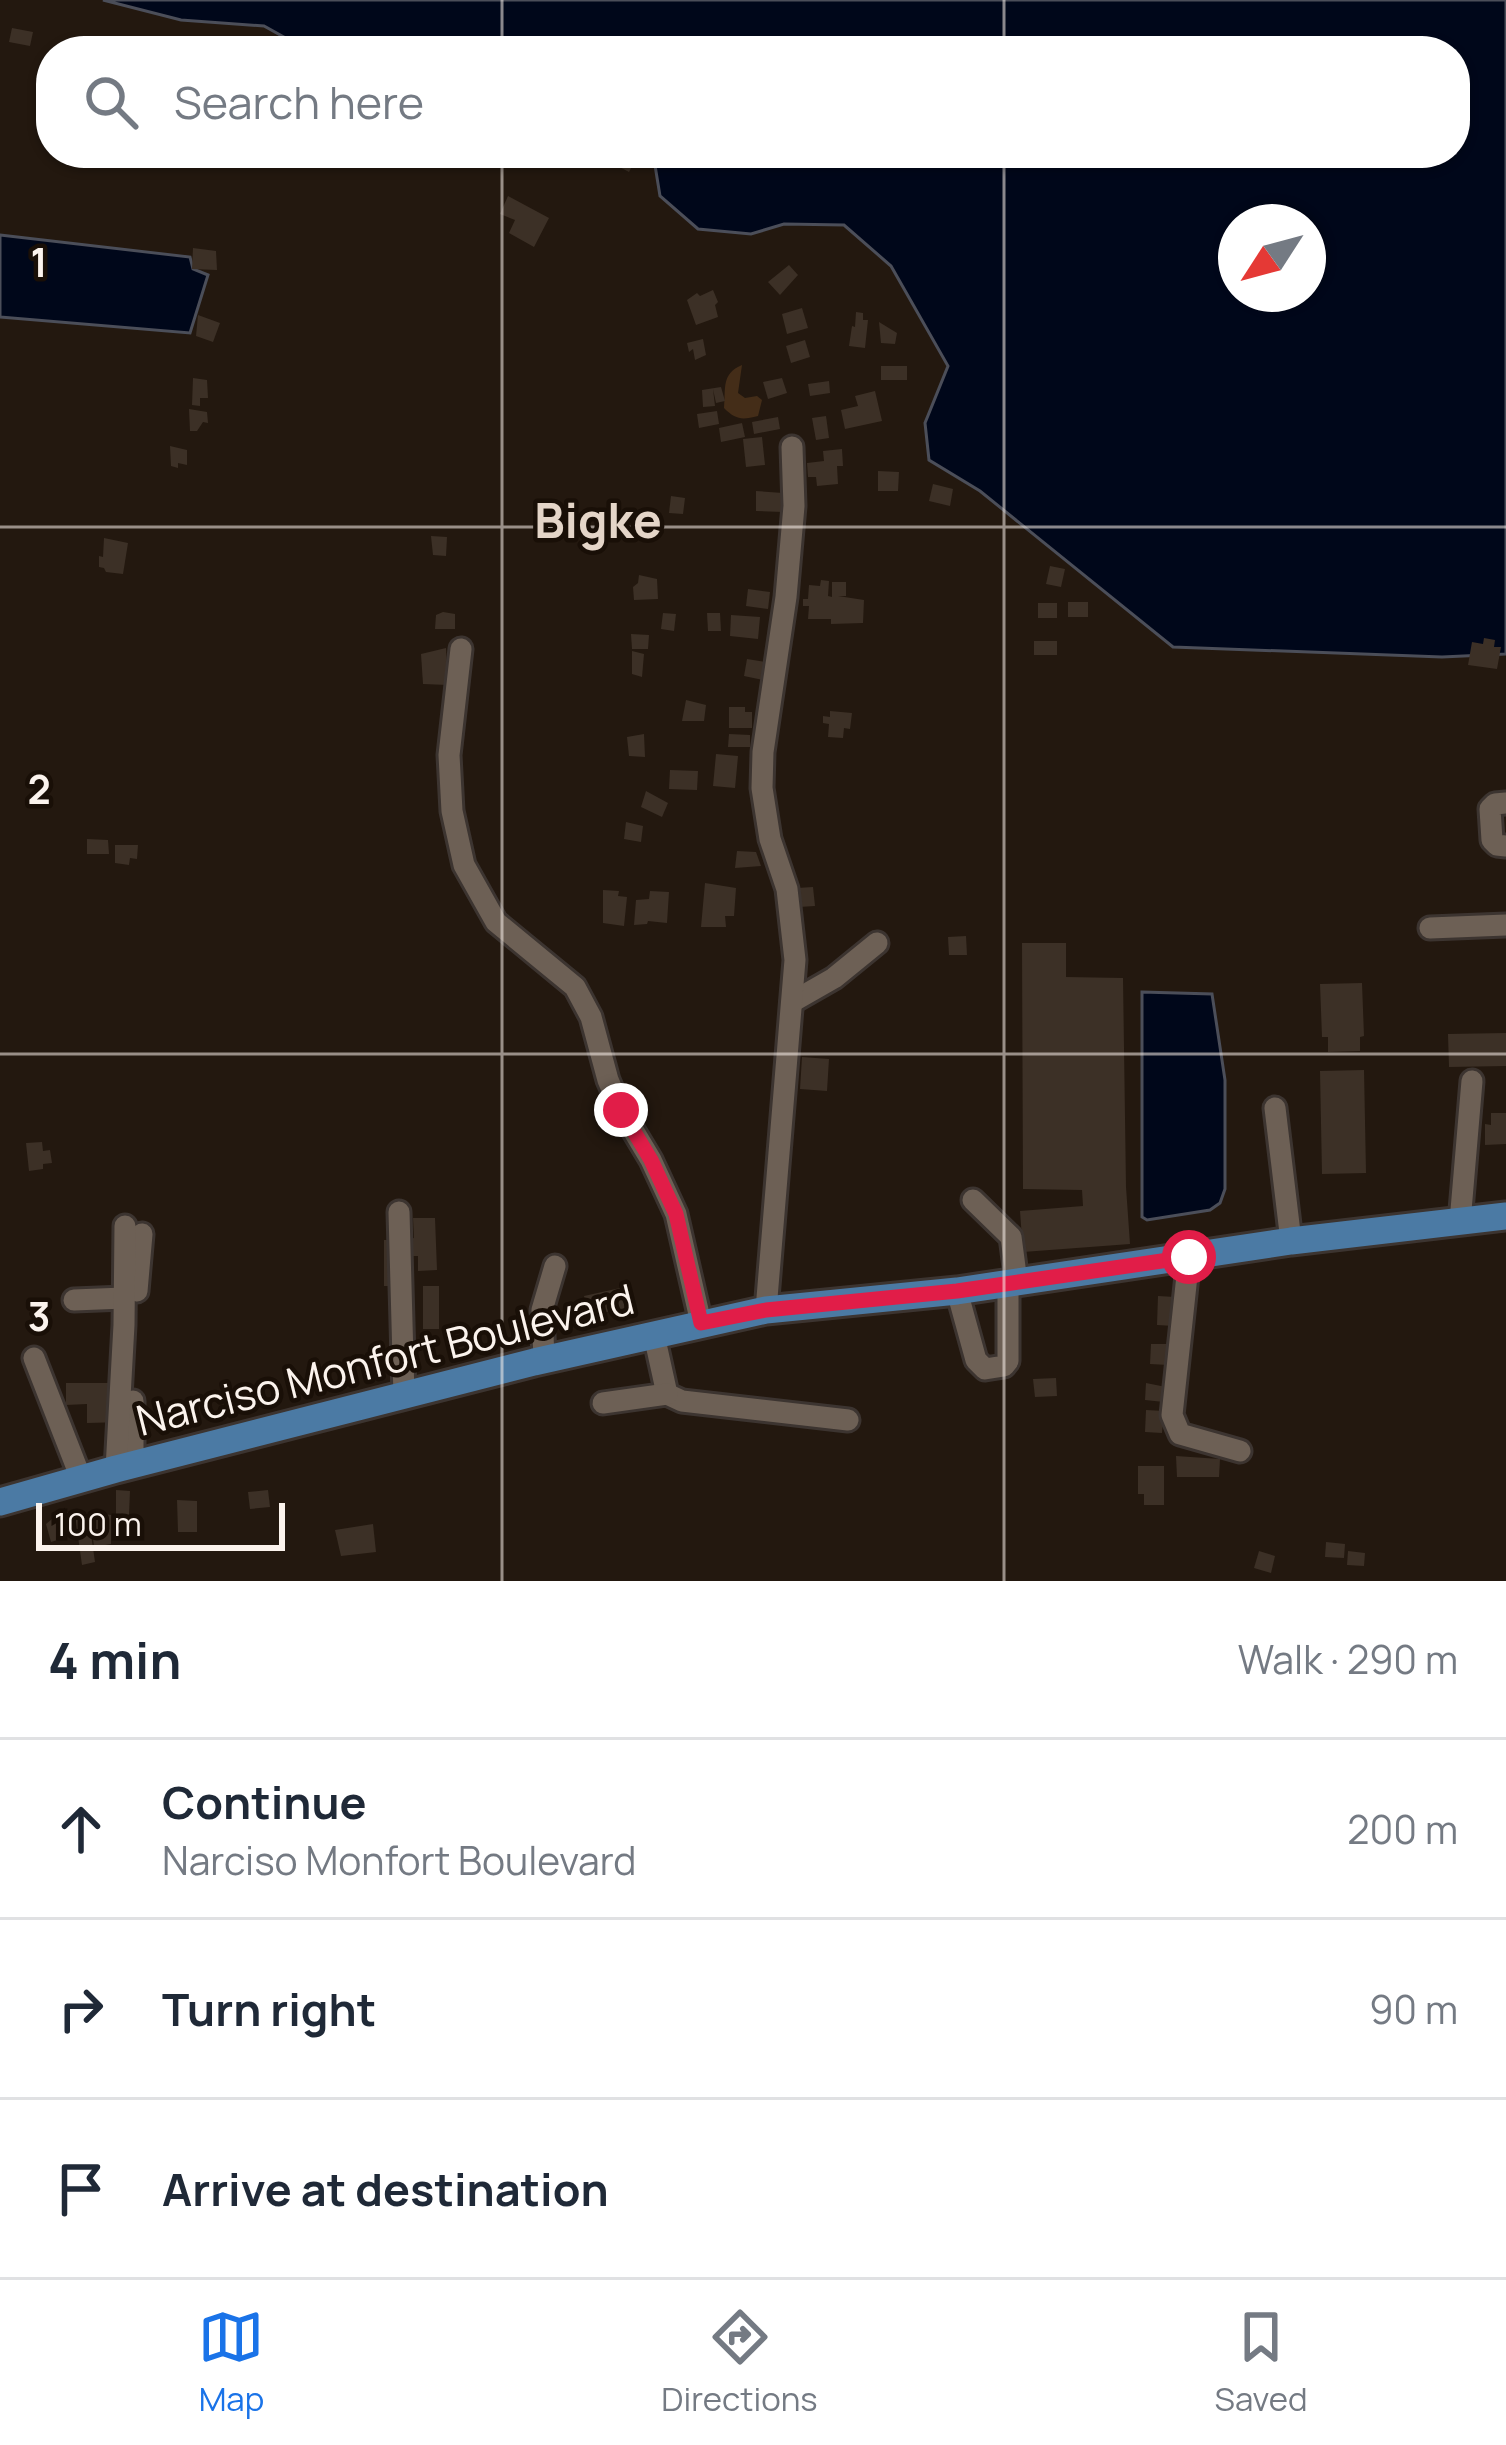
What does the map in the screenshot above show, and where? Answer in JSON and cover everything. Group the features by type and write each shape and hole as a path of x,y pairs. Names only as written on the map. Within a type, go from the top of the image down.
{"main road":[{"name":"Narciso Monfort Boulevard","path":"0,1502 544,1359 766,1310 957,1291 1291,1241 1506,1216"}],"street":[{"path":"766,1310 795,960 787,889 770,839 762,788 763,752 794,506 792,447"},
{"path":"461,649 449,755 452,812 464,865 496,922 575,987 591,1017 608,1080 676,1214 701,1323"},
{"path":"1506,803 1490,808 1492,840 1506,846"},
{"path":"1430,928 1506,925"},
{"path":"792,1002 834,978 877,943"},
{"path":"1460,1222 1472,1081"},
{"path":"1275,1108 1291,1241"},
{"path":"957,1291 976,1360 985,1369 1004,1366 1008,1361 1011,1237 973,1200"},
{"path":"399,1212 404,1396"},
{"path":"133,1230 134,1329 124,1467 124,1298 133,1230"},
{"path":"1189,1257 1172,1415 1180,1434 1240,1451"},
{"path":"544,1359 542,1310 555,1266"},
{"path":"74,1300 124,1298"},
{"path":"654,1335 668,1394"},
{"path":"34,1358 82,1480"},
{"path":"603,1403 668,1394 710,1406 848,1420"}],"shaded area":[{"path":"742,365 738,393 762,400 758,416 739,418 724,408 728,377"}],"water":[{"path":"103,0 1506,0 1506,654 1442,657 1173,647 980,491 929,460 925,423 948,366 891,266 844,225 784,224 751,234 698,229 660,196 655,168 1470,168 1470,36 282,36 264,26 181,20"},
{"path":"0,235 190,257 193,269 208,275 190,333 0,317"},
{"path":"1142,992 1212,994 1225,1080 1225,1189 1220,1203 1210,1210 1142,1217"}],"building":[{"path":"12,28 33,32 30,46 9,42"},
{"path":"508,196 549,218 534,247 509,233 515,220 500,214"},
{"path":"193,248 216,251 217,270 192,269"},
{"path":"789,265 798,275 780,295 768,282"},
{"path":"713,290 718,317 696,325 687,300"},
{"path":"802,308 808,328 787,334 782,314"},
{"path":"856,312 868,320 865,348 849,346"},
{"path":"198,315 220,323 213,342 196,336"},
{"path":"879,322 897,333 895,344 881,343"},
{"path":"703,339 706,355 695,360 687,343"},
{"path":"805,340 810,357 791,363 786,346"},
{"path":"881,366 907,366 907,380 881,380"},
{"path":"193,378 207,380 208,398 200,398 200,406 192,405"},
{"path":"782,378 787,393 768,399 763,382"},
{"path":"829,381 830,393 810,396 808,384"},
{"path":"721,387 725,401 716,403 713,389 715,406 703,407 702,390"},
{"path":"875,391 882,421 845,429 841,410 858,406 855,396"},
{"path":"189,409 207,412 208,423 190,431"},
{"path":"717,411 719,424 699,428 697,414"},
{"path":"826,416 829,438 816,440 812,418"},
{"path":"778,417 780,429 754,434 752,422"},
{"path":"742,423 745,437 721,442 719,428"},
{"path":"762,437 765,465 746,467 743,439"},
{"path":"170,446 187,450 187,465 171,466"},
{"path":"842,449 838,484 817,486 816,477 808,477 807,463 824,461 823,451"},
{"path":"878,471 899,472 898,491 878,491"},
{"path":"933,484 953,489 950,506 929,501"},
{"path":"756,491 783,493 783,512 756,511"},
{"path":"671,496 685,498 683,514 669,513"},
{"path":"431,536 447,537 446,556 433,555"},
{"path":"104,538 128,543 123,574 99,567"},
{"path":"1050,566 1065,569 1061,587 1046,584"},
{"path":"639,575 657,579 658,599 634,600"},
{"path":"821,580 829,581 828,596 832,597 832,582 846,582 846,596 838,596 864,600 863,623 808,619 809,606 803,606 803,599 808,599 809,585 820,586"},
{"path":"748,589 770,592 768,609 746,606"},
{"path":"1068,602 1088,602 1088,617 1068,617"},
{"path":"1038,603 1057,603 1057,618 1038,618"},
{"path":"663,613 676,614 674,631 661,629"},
{"path":"707,613 720,613 721,631 708,631"},
{"path":"455,614 455,629 435,629 436,615"},
{"path":"731,615 760,617 758,639 730,636"},
{"path":"631,634 649,635 648,649 632,649"},
{"path":"1484,638 1501,647 1497,669 1468,665 1472,642 1483,644"},
{"path":"1034,641 1057,641 1057,655 1034,655"},
{"path":"446,648 448,685 423,684 421,654"},
{"path":"632,651 644,654 642,677 632,674"},
{"path":"747,659 766,662 763,680 744,676"},
{"path":"686,700 706,705 704,721 682,721"},
{"path":"729,707 752,712 752,728 729,728"},
{"path":"830,711 852,713 843,738 828,737 829,724 823,723 823,716 830,717"},
{"path":"644,734 645,757 629,756 627,737"},
{"path":"729,734 750,735 750,747 728,747"},
{"path":"716,754 738,756 735,788 713,786"},
{"path":"670,770 698,771 697,790 669,789"},
{"path":"646,791 668,803 662,817 641,807"},
{"path":"626,822 643,826 641,842 624,839"},
{"path":"87,839 108,840 109,854 87,854"},
{"path":"115,845 138,845 137,859 130,858 129,865 115,863"},
{"path":"737,851 756,852 761,866 735,868"},
{"path":"705,883 736,888 734,916 725,916 726,927 701,927"},
{"path":"813,887 815,906 799,907 797,888"},
{"path":"603,890 627,897 624,926 603,923"},
{"path":"650,891 669,892 667,923 634,925 636,900 649,899"},
{"path":"966,936 967,955 949,955 948,937"},
{"path":"1022,943 1066,943 1066,977 1123,978 1130,1244 1023,1252 1020,1211 1083,1206 1082,1190 1023,1189"},
{"path":"1362,983 1360,1051 1328,1052 1328,1037 1322,1037 1320,984"},
{"path":"1506,1033 1506,1066 1449,1067 1448,1034"},
{"path":"802,1057 829,1059 827,1091 800,1089"},
{"path":"1364,1070 1366,1173 1322,1174 1320,1071"},
{"path":"1491,1113 1506,1113 1506,1144 1485,1145 1485,1124 1491,1125"},
{"path":"42,1142 43,1151 50,1150 52,1163 29,1171 26,1143"},
{"path":"413,1218 435,1218 437,1270 418,1271 418,1256 409,1256"},
{"path":"384,1240 395,1240 395,1286 384,1286"},
{"path":"423,1286 439,1286 439,1329 423,1329"},
{"path":"620,1288 625,1308 588,1316 584,1296"},
{"path":"1158,1296 1175,1297 1174,1326 1157,1325"},
{"path":"1151,1344 1169,1344 1168,1365 1150,1364"},
{"path":"1056,1378 1057,1396 1035,1397 1033,1379"},
{"path":"66,1383 122,1383 123,1422 87,1423 87,1404 66,1405"},
{"path":"1146,1383 1166,1387 1164,1402 1145,1400"},
{"path":"1146,1410 1164,1411 1162,1433 1145,1432"},
{"path":"1176,1456 1220,1459 1219,1477 1177,1477"},
{"path":"1138,1466 1164,1466 1164,1505 1144,1505 1144,1494 1138,1494"},
{"path":"116,1490 130,1491 129,1515 116,1514"},
{"path":"268,1490 270,1507 250,1509 248,1492"},
{"path":"177,1500 197,1501 197,1532 178,1532"},
{"path":"60,1512 73,1512 76,1530 67,1532"},
{"path":"90,1512 111,1515 111,1544 94,1547"},
{"path":"88,1513 95,1562 82,1565 75,1515"},
{"path":"57,1519 64,1538 51,1542 46,1524"},
{"path":"373,1524 376,1552 341,1556 335,1530"},
{"path":"1326,1542 1345,1544 1344,1558 1325,1557"},
{"path":"1259,1551 1275,1556 1271,1573 1254,1568"},
{"path":"1348,1551 1365,1553 1364,1566 1347,1565"}],"district":[{"name":"Bigke","path":"598,519"}],"route":[{"path":"621,1110 676,1214 701,1323 766,1310 957,1291 1189,1257"}]}
